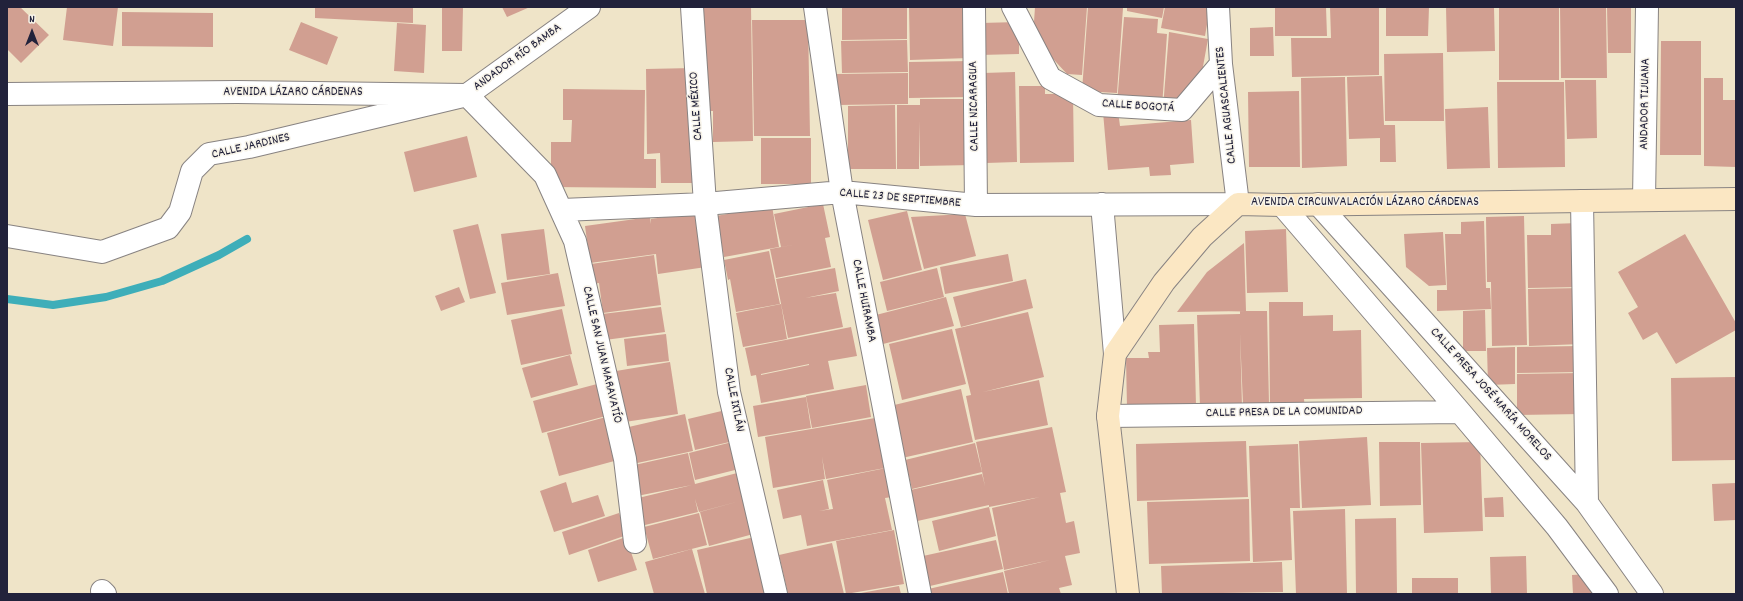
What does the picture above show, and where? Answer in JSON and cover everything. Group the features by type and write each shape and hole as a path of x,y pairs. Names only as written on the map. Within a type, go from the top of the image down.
{"street":[{"name":"ANDADOR RÍO BAMBA","path":"467,95 589,7"},
{"name":"CALLE MÉXICO","path":"692,7 694,66 705,204"},
{"name":"CALLE HUIRAMBA","path":"815,7 842,192 920,594"},
{"name":"CALLE NICARAGUA","path":"974,7 976,205"},
{"name":"CALLE BOGOTÁ","path":"1013,7 1050,78 1098,105 1182,110 1221,64"},
{"name":"CALLE AGUASCALIENTES","path":"1218,7 1221,64 1238,204"},
{"name":"ANDADOR TIJUANA","path":"1644,200 1647,7"},
{"name":"AVENIDA LÁZARO CÁRDENAS","path":"7,94 238,92 467,95"},
{"name":"CALLE SAN JUAN MARAVATÍO","path":"467,95 545,175 575,241 625,459 635,542"},
{"name":"CALLE JARDINES","path":"7,236 102,252 168,228 180,212 192,171 209,154 249,147 467,95"},
{"name":"CALLE 23 DE SEPTIEMBRE","path":"562,210 705,204 842,192 976,205 1238,204"},
{"name":"AVENIDA CIRCUNVALACIÓN LÁZARO CÁRDENAS","path":"1128,594 1108,416 1115,354 1164,282 1202,237 1238,204 1282,205 1736,199"},
{"path":"1582,201 1587,503"},
{"name":"CALLE IXTLÁN","path":"705,204 729,392 776,594"},
{"path":"1102,204 1115,354"},
{"name":"CALLE PRESA JOSÉ MARÍA MORELOS","path":"1318,204 1587,503 1652,594"},
{"path":"1282,205 1557,527 1607,594"},
{"name":"CALLE PRESA DE LA COMUNIDAD","path":"1108,416 1460,412"}],"building":[{"path":"7,7 20,7 49,35 21,63 7,49"},
{"path":"67,7 118,7 113,46 63,40"},
{"path":"315,7 413,7 413,23 315,18"},
{"path":"442,7 463,7 462,51 442,51"},
{"path":"502,7 530,7 507,17"},
{"path":"701,7 751,7 753,141 713,142 713,111 702,111"},
{"path":"842,7 907,7 907,39 842,40"},
{"path":"909,7 968,7 969,58 910,60"},
{"path":"1035,7 1087,7 1082,75 1067,74 1033,37"},
{"path":"1088,7 1123,8 1117,93 1082,91"},
{"path":"1127,7 1164,7 1162,18 1127,11"},
{"path":"1165,7 1210,7 1205,36 1161,28"},
{"path":"1275,7 1326,7 1327,36 1275,36"},
{"path":"1330,7 1379,7 1379,75 1292,77 1291,38 1331,38"},
{"path":"1386,7 1429,7 1428,36 1386,36"},
{"path":"1446,7 1494,7 1495,51 1447,52"},
{"path":"1499,7 1559,7 1559,80 1499,80"},
{"path":"1560,7 1606,7 1607,78 1561,78"},
{"path":"1607,7 1631,7 1631,53 1608,53"},
{"path":"122,12 213,13 213,47 122,46"},
{"path":"1124,17 1158,19 1157,33 1167,34 1162,107 1117,104"},
{"path":"752,20 808,20 810,136 754,136"},
{"path":"301,22 338,37 327,65 289,50"},
{"path":"1019,22 1019,54 980,55 980,23"},
{"path":"397,23 426,25 424,73 394,71"},
{"path":"1273,27 1274,56 1250,56 1250,28"},
{"path":"1169,32 1208,39 1200,83 1163,108"},
{"path":"907,40 908,72 842,73 841,41"},
{"path":"1661,41 1701,41 1701,155 1660,155"},
{"path":"1443,53 1444,121 1385,121 1384,54"},
{"path":"971,61 972,97 909,98 909,62"},
{"path":"693,68 695,183 661,183 660,153 647,154 646,69"},
{"path":"1015,72 1017,162 986,163 983,73"},
{"path":"908,73 908,104 837,105 837,74"},
{"path":"1382,76 1384,125 1395,125 1396,162 1380,162 1380,138 1349,139 1347,77"},
{"path":"1345,77 1347,166 1302,168 1301,78"},
{"path":"1704,78 1723,78 1723,100 1736,100 1736,167 1704,166"},
{"path":"1565,80 1596,80 1597,138 1567,139"},
{"path":"1497,82 1564,82 1565,167 1498,168"},
{"path":"1019,86 1045,86 1045,94 1073,94 1074,162 1020,163"},
{"path":"563,89 645,90 644,159 656,159 656,188 551,187 551,142 571,142 572,120 563,120"},
{"path":"1299,91 1300,167 1249,167 1248,92"},
{"path":"920,99 973,99 973,165 920,166 919,121 919,169 897,169 897,105 920,105"},
{"path":"895,105 896,169 848,169 848,106"},
{"path":"1488,107 1490,168 1447,169 1445,109"},
{"path":"1118,111 1120,126 1191,120 1194,163 1170,165 1171,175 1150,176 1149,167 1108,170 1103,112"},
{"path":"467,136 477,177 414,192 404,152"},
{"path":"761,138 811,138 811,184 761,184"},
{"path":"823,204 830,237 825,238 831,267 776,278 770,249 804,243 781,247 774,214"},
{"path":"772,206 779,247 724,257 716,216"},
{"path":"907,211 922,270 883,280 868,220"},
{"path":"698,212 706,267 658,274 656,254 590,263 585,226 650,217 651,224 651,219"},
{"path":"965,214 976,256 924,269 911,217"},
{"path":"1524,216 1527,345 1492,346 1491,282 1487,282 1486,217"},
{"path":"1484,221 1486,288 1490,288 1491,309 1437,311 1437,290 1447,290 1445,234 1461,234 1461,222"},
{"path":"1578,223 1579,287 1528,288 1527,235 1551,235 1551,224"},
{"path":"478,224 496,293 470,299 453,230"},
{"path":"544,229 550,274 507,280 501,234"},
{"path":"1286,229 1288,292 1247,293 1245,231"},
{"path":"1443,232 1446,285 1429,286 1406,267 1404,234"},
{"path":"1685,234 1736,323 1736,330 1676,364 1657,332 1643,340 1628,313 1638,307 1618,272"},
{"path":"1244,243 1246,311 1177,312 1207,272"},
{"path":"769,251 780,304 736,312 730,279 728,280 724,260"},
{"path":"1008,254 1013,281 945,294 940,267"},
{"path":"654,255 661,305 603,313 599,283 593,284 591,264"},
{"path":"835,268 839,291 805,298 836,293 843,327 788,338 776,279"},
{"path":"937,268 944,297 887,311 880,282"},
{"path":"558,273 565,306 507,315 501,283"},
{"path":"1026,279 1033,308 961,327 953,297"},
{"path":"459,287 465,302 441,311 435,296"},
{"path":"1581,288 1582,344 1529,346 1528,289"},
{"path":"946,297 954,326 879,345 872,316"},
{"path":"1269,302 1303,302 1303,316 1333,315 1333,331 1361,330 1362,398 1304,399 1305,410 1270,411"},
{"path":"781,304 787,339 743,347 736,313"},
{"path":"661,307 665,332 605,340 602,314"},
{"path":"562,309 572,354 521,365 511,320"},
{"path":"1485,310 1486,351 1463,351 1463,311"},
{"path":"1240,311 1267,311 1269,404 1243,405 1240,334 1242,406 1200,407 1197,315 1240,314"},
{"path":"1028,312 1044,377 983,392 1039,380 1048,425 975,440 966,396 971,395 955,329"},
{"path":"1194,324 1196,406 1127,408 1126,358 1149,358 1148,352 1160,352 1159,325"},
{"path":"851,327 857,356 828,361 834,389 761,403 756,375 751,376 745,348","holes":["809,364 809,365 761,375"]},
{"path":"952,329 966,384 902,400 889,344"},
{"path":"666,334 669,361 627,366 624,339"},
{"path":"1579,346 1580,372 1517,373 1517,347"},
{"path":"1515,347 1515,384 1488,385 1487,348"},
{"path":"570,355 578,385 531,398 522,368"},
{"path":"670,362 678,414 618,423 610,372"},
{"path":"1581,373 1582,414 1517,415 1517,374"},
{"path":"1736,377 1736,460 1672,461 1671,378"},
{"path":"597,384 606,416 542,433 533,401"},
{"path":"866,385 871,417 812,428 806,396"},
{"path":"961,389 973,442 902,458 890,406"},
{"path":"806,397 811,428 758,437 753,406"},
{"path":"730,409 738,440 695,450 688,419"},
{"path":"685,414 693,451 628,465 620,429"},
{"path":"606,417 618,460 559,476 547,433"},
{"path":"875,418 885,468 826,479 822,457 825,479 773,488 765,437"},
{"path":"1052,427 1066,492 1060,493 1066,523 1074,521 1080,553 1065,556 1072,585 1059,588 1061,594 1009,594 1004,571 1050,560 1004,570 992,508 1040,497 989,507 989,505 913,522 906,491 982,474 985,486 976,442"},
{"path":"1367,437 1371,505 1302,508 1299,441"},
{"path":"1246,441 1248,497 1137,501 1136,444"},
{"path":"732,442 739,469 695,480 689,453"},
{"path":"1379,442 1420,442 1421,505 1380,506"},
{"path":"1480,442 1483,531 1424,533 1421,443"},
{"path":"975,443 982,472 912,489 905,460"},
{"path":"1298,444 1300,508 1290,508 1292,560 1253,562 1249,446"},
{"path":"688,453 695,484 741,472 757,533 709,546 700,512 740,501 699,512 695,499 698,512 641,526 634,499 692,485 637,496 630,466"},
{"path":"886,468 892,497 885,498 892,530 807,546 801,515 783,519 777,490 823,480 829,509 819,511 833,509 827,480"},
{"path":"566,482 572,503 598,495 605,516 554,532 540,491"},
{"path":"1736,483 1736,520 1714,521 1712,484"},
{"path":"1503,497 1504,517 1485,517 1484,498"},
{"path":"1249,499 1250,561 1149,564 1147,502"},
{"path":"989,507 996,536 939,551 932,521"},
{"path":"1345,509 1347,594 1296,594 1293,511"},
{"path":"619,513 627,535 569,555 562,532"},
{"path":"699,513 707,545 653,559 644,527"},
{"path":"1396,518 1397,594 1356,594 1355,519"},
{"path":"894,530 904,584 846,594 836,541"},
{"path":"759,536 773,594 707,594 697,550"},
{"path":"626,537 637,570 598,582 588,550"},
{"path":"996,540 1003,569 930,586 923,556"},
{"path":"832,543 844,594 788,594 779,555"},
{"path":"692,549 705,594 654,594 645,562"},
{"path":"1526,556 1527,594 1491,594 1490,557"},
{"path":"1282,562 1283,592 1162,594 1161,566"},
{"path":"1003,572 1008,594 925,594 924,590"},
{"path":"1589,574 1605,594 1573,594 1572,575"},
{"path":"1412,578 1458,578 1458,594 1412,594"},
{"path":"899,586 901,594 861,594 861,593"}],"waterway":[{"path":"7,299 53,305 106,297 162,281 219,255 247,239"}]}
